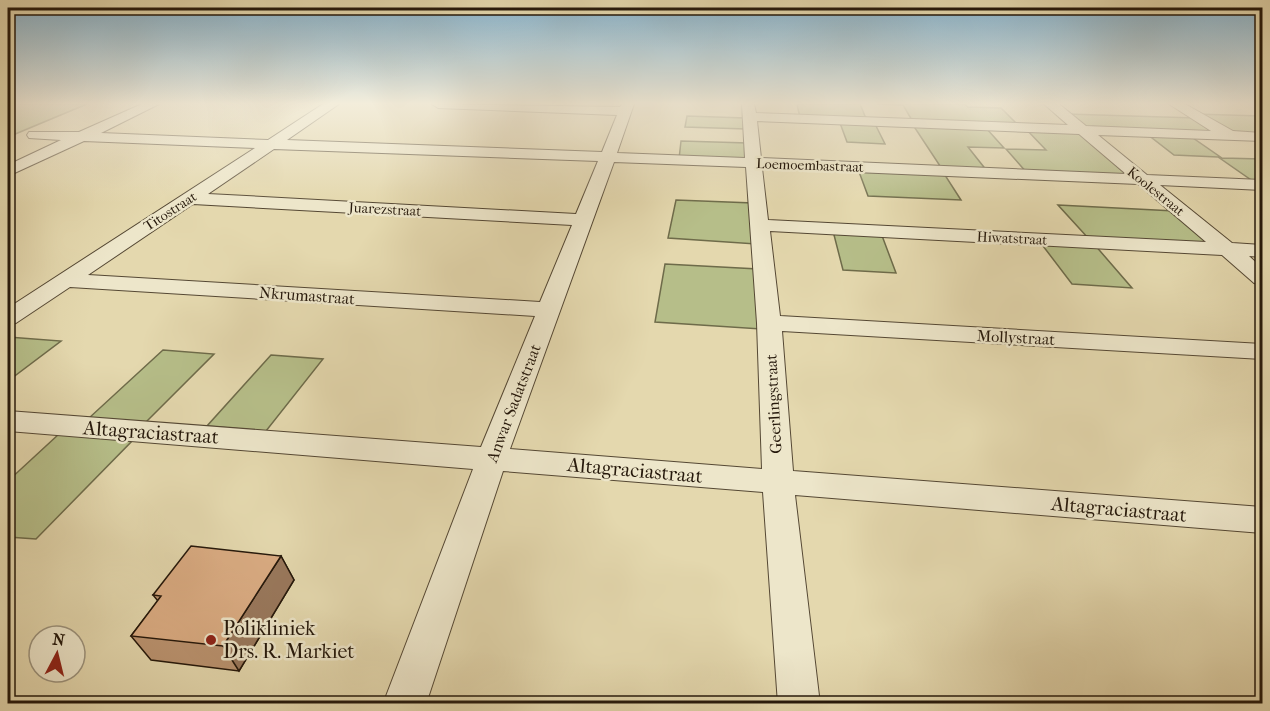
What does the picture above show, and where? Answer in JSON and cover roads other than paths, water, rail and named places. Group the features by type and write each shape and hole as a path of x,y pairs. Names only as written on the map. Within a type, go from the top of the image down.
{"street":[{"path":"8,171 80,137"},
{"name":"Loemoembastraat","path":"86,137 1263,185"},
{"name":"Titostraat","path":"8,318 282,137"},
{"name":"Anwar Sadatstraat","path":"404,704 492,458 614,137"},
{"name":"Geerlingstraat","path":"751,137 761,225 778,482 799,704"},
{"name":"Koolestraat","path":"1091,137 1263,278"},
{"name":"Juarezstraat","path":"189,198 582,220"},
{"name":"Hiwatstraat","path":"761,225 1263,251"},
{"name":"Nkrumastraat","path":"65,280 549,310"},
{"name":"Mollystraat","path":"768,323 1263,351"},
{"name":"Altagraciastraat","path":"8,421 1263,520"}],"place":[{"name":"Polikliniek Drs. R. Markiet","path":"211,640"}]}
